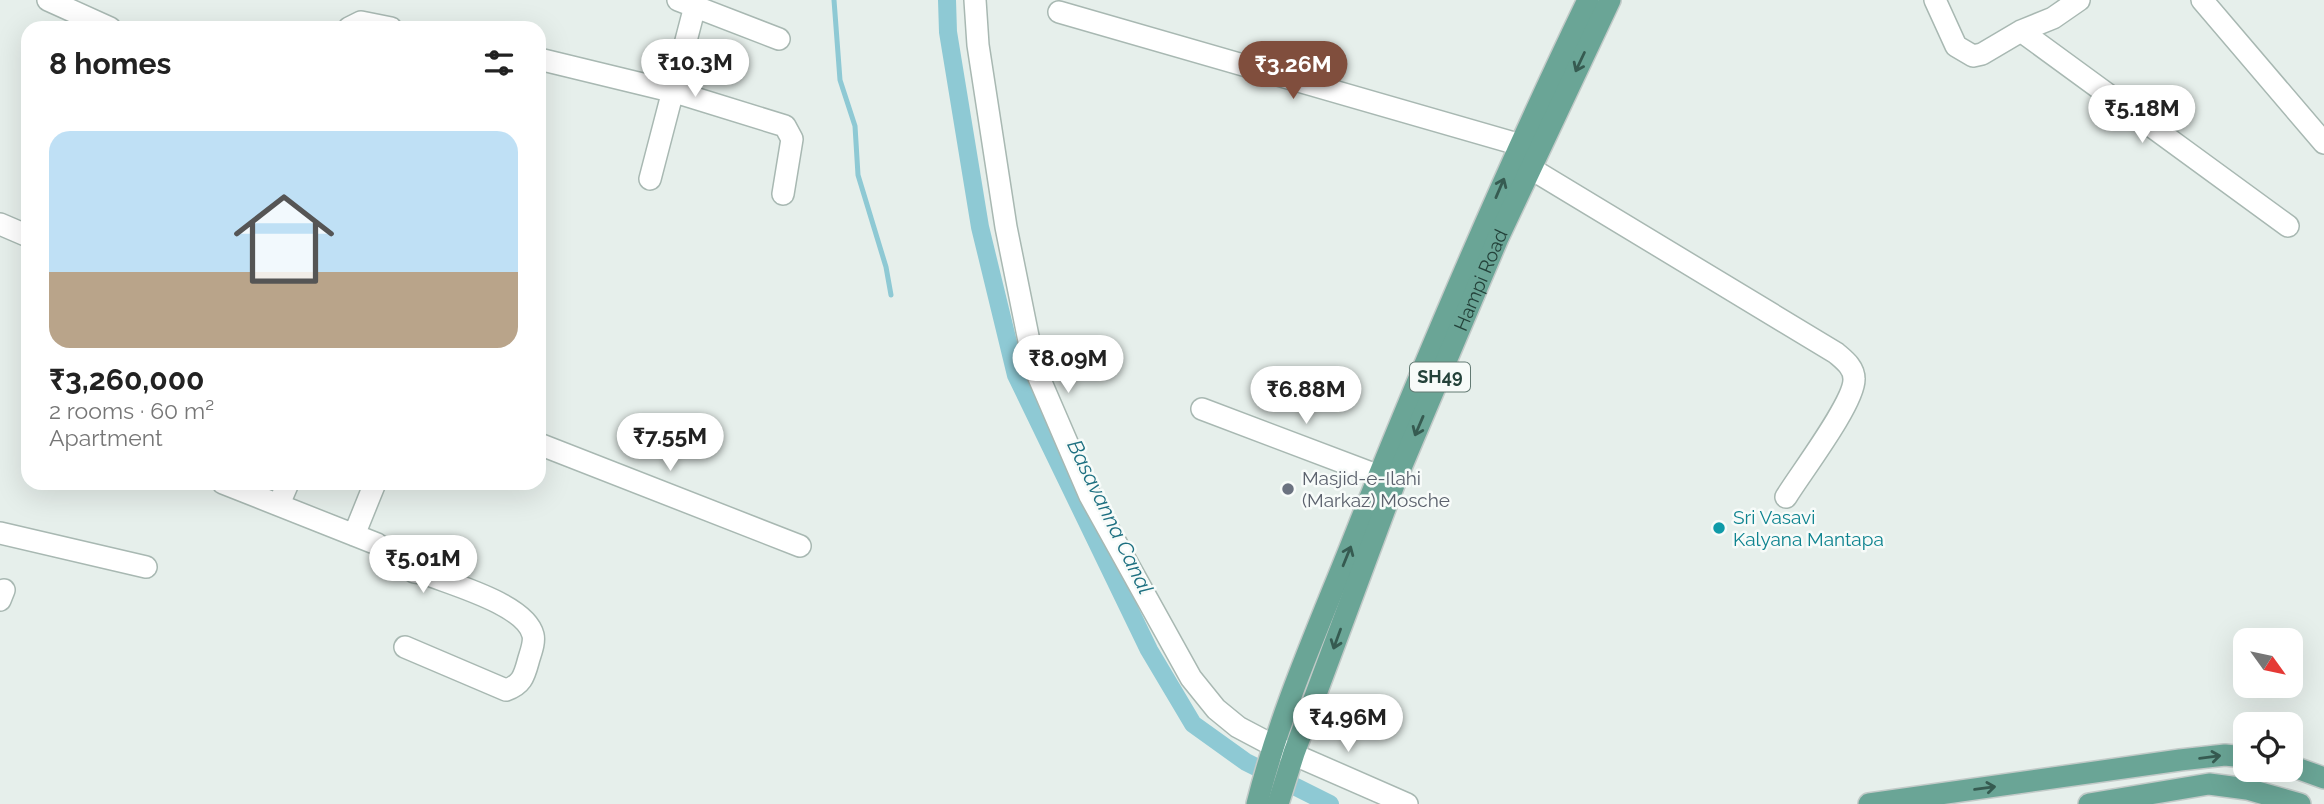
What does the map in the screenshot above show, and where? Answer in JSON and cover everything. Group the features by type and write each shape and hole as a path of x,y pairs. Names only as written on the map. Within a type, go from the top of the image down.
{"main road":[{"name":"SH49","path":"1529,154 1588,0"},
{"name":"Hampi Road","path":"1293,758 1387,479 1529,154 1609,0"},
{"name":"SH49","path":"1269,799 1271,751 1387,479"},
{"path":"1869,804 2180,760 2233,756"},
{"name":"SH49","path":"1269,799 1293,758"},
{"path":"2303,770 2324,778"},
{"path":"2089,804 2209,784 2247,789 2300,804"}],"street":[{"path":"48,0 94,21"},
{"path":"975,0 978,45 1006,227 1034,366 1090,496 1191,678 1216,709 1271,751 1407,804"},
{"path":"1935,0 1956,46 1966,54 1982,54 2021,31 2053,18 2079,0"},
{"path":"2202,0 2324,143"},
{"path":"650,179 675,92 686,3 779,39"},
{"path":"1059,12 1529,154 1836,353 1849,365 1854,376 1849,399 1786,497"},
{"path":"2021,31 2288,226"},
{"path":"546,61 675,92 789,130 792,139 783,194"},
{"path":"0,224 21,233"},
{"path":"1202,409 1387,479"},
{"path":"546,447 800,546"},
{"path":"242,490 377,544 414,572 426,574 513,610 528,623 535,639 525,675 517,686 506,690 405,647"},
{"path":"279,504 285,490"},
{"path":"354,535 372,490"},
{"path":"0,533 146,567"}],"waterway":[{"path":"834,0 840,80 855,126 858,175 886,267 891,295"},
{"name":"Basavanna Canal","path":"947,0 948,32 980,227 1016,375 1149,650 1193,724 1246,762 1330,804"}],"place":[{"name":"Masjid-e-Ilahi (Markaz) Mosche","path":"1288,489"},
{"name":"Sri Vasavi Kalyana Mantapa","path":"1719,528"}]}
